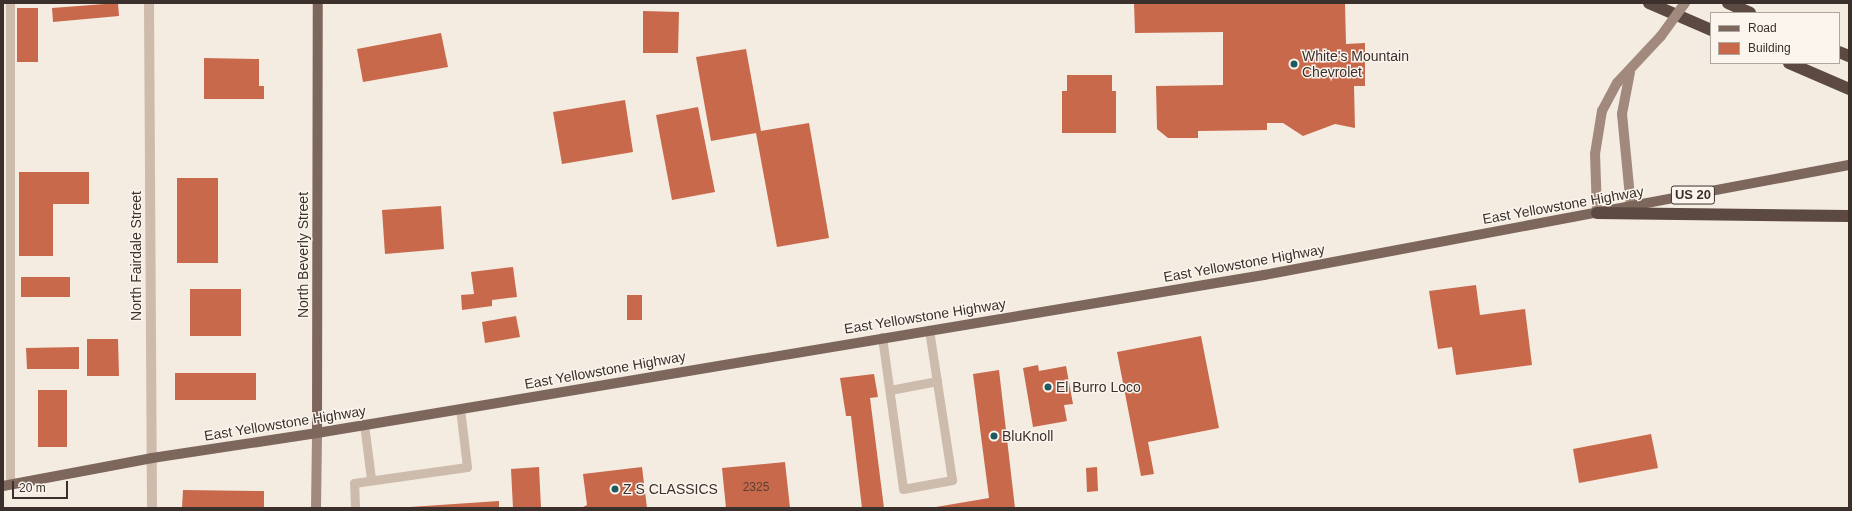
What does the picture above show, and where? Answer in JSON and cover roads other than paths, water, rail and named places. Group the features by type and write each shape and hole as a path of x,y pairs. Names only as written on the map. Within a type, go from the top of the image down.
{"highway":[{"path":"1649,3 1710,30"},
{"path":"1728,3 1748,12"},
{"path":"1791,64 1849,89"},
{"path":"1597,214 1849,216"}],"main road":[{"name":"North Beverly Street","path":"316,508 318,3"},
{"path":"1597,214 1595,154 1601,116 1617,83 1630,72 1661,36 1685,3"},
{"path":"1630,72 1622,114 1631,207"},
{"name":"East Yellowstone Highway","path":"7,485 152,458 317,433 929,330 1597,214 1788,175 1849,165"}],"street":[{"name":"North Fairdale Street","path":"149,3 152,508"}],"lane":[{"path":"7,485 10,3"},
{"path":"882,337 903,489 952,480 929,330"},
{"path":"890,390 937,381"},
{"path":"355,508 354,483 371,479 468,467 460,408"},
{"path":"364,424 371,479"}],"place":[{"name":"White's Mountain Chevrolet","path":"1294,64"},
{"name":"El Burro Loco","path":"1048,387"},
{"name":"BluKnoll","path":"994,436"},
{"name":"Z S CLASSICS","path":"615,489"}]}
